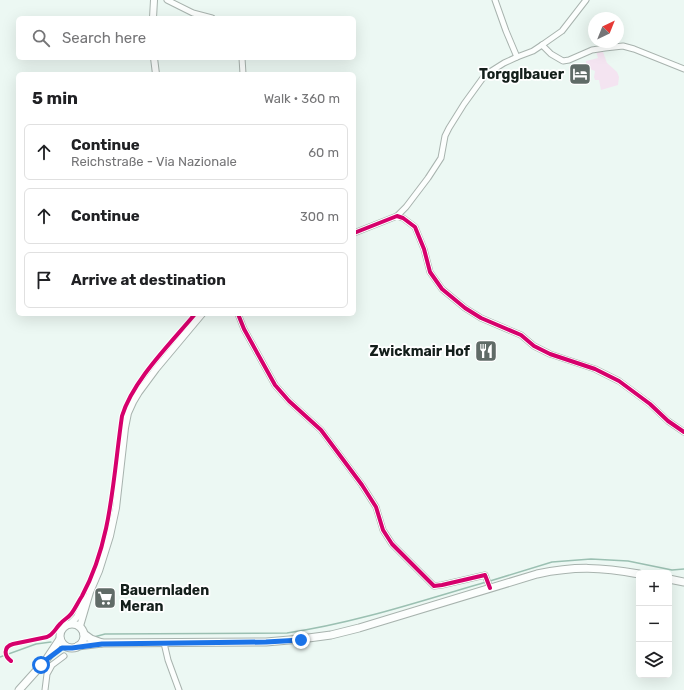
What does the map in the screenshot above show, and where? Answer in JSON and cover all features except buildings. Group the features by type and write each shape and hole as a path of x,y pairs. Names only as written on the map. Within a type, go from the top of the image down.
{"main road":[{"path":"46,660 62,648 75,648 78,646 102,644 266,642 301,640 359,628 490,587 537,574 563,569 585,568 605,568 636,573"},
{"path":"672,580 684,582"},
{"path":"19,690 46,660 60,639 63,628 70,624 80,626 84,631 83,641 78,646"},
{"path":"84,634 102,644"},
{"path":"60,639 69,648"}],"street":[{"path":"153,16 154,0"},
{"path":"167,0 193,13 204,16"},
{"path":"495,0 506,32 517,57"},
{"path":"356,231 397,216 406,207 441,158 445,136 449,128 464,104 485,76 504,63 532,51 562,31 586,0"},
{"path":"542,45 551,54 563,61 592,50 623,46 684,68"},
{"path":"154,60 156,72"},
{"path":"242,60 243,72"},
{"path":"397,216 404,218 415,227 424,249 430,272 442,289 465,308 481,318 522,336 534,346 550,354 595,370 619,381 650,404 668,421 684,432"},
{"path":"80,626 90,592 100,570 110,536 116,508 128,413 139,392 156,368 200,316"},
{"path":"239,316 244,329 275,385 289,401 321,430 362,484 376,507 383,530 392,544 434,586 485,574 490,587"},
{"path":"70,624 77,617 84,600 90,592"},
{"path":"164,643 168,660 179,690"},
{"path":"45,690 47,674 52,665 64,656"}],"shaded area":[{"path":"600,50 603,52 607,63 617,72 619,77 618,85 601,90 599,80 595,80 594,77 595,71 586,65 586,61 598,58 596,51"}],"waterway":[{"path":"490,581 552,562 591,559 628,561 672,570 684,569"},
{"path":"94,637 105,634 287,633 312,629 363,617 486,582"},
{"path":"0,657 36,644 51,642"}],"cycle path":[{"path":"356,232 397,216 403,218 415,227 424,249 430,272 442,289 465,308 481,318 521,335 534,346 550,354 595,369 619,381 650,404 668,421 684,432"},
{"path":"11,661 6,654 7,647 13,644 49,636 71,614 82,596 100,553 110,508 122,416 127,402 154,362 193,316"},
{"path":"239,316 244,329 275,385 289,401 321,430 362,485 376,507 383,530 392,544 434,586 485,575 490,588"}],"place":[{"name":"Torgglbauer","path":"580,74"},
{"name":"Zwickmair Hof","path":"486,351"},
{"name":"Bauernladen Meran","path":"105,598"}],"route":[{"path":"41,665 62,648 75,648 78,646 102,644 266,642 301,640"}]}
